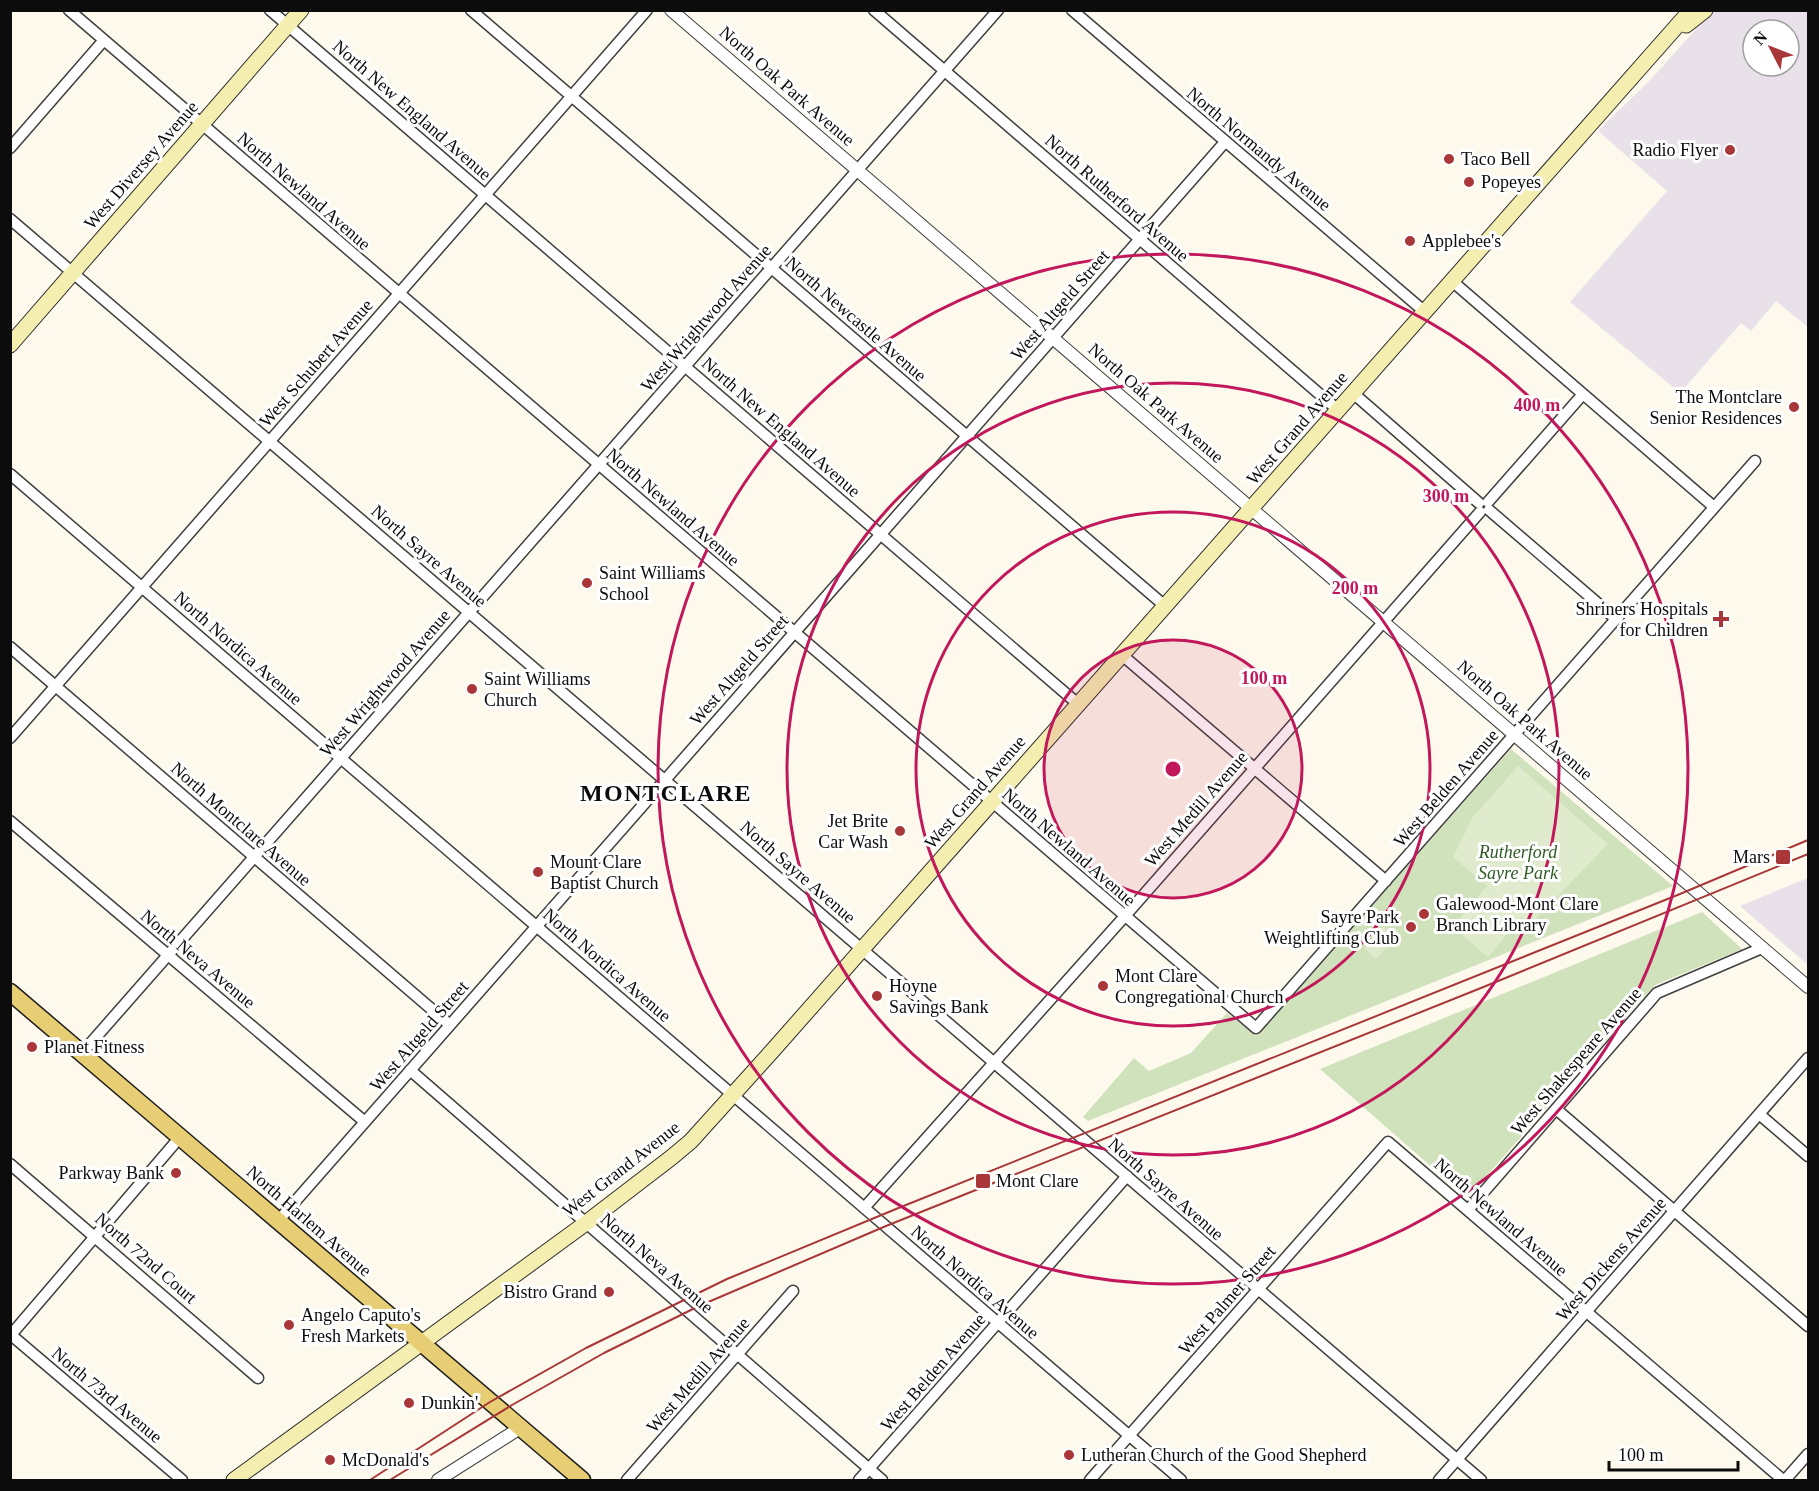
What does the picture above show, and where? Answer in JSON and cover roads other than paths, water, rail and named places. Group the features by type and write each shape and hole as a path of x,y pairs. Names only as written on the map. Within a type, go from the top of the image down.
{"main road":[{"name":"West Diversey Avenue","path":"10,345 301,10"},
{"name":"West Grand Avenue","path":"234,1480 586,1223 691,1141 1691,10"},
{"name":"West Grand Avenue","path":"1664,41 1705,10"},
{"name":"North Harlem Avenue","path":"10,992 582,1480"}],"street":[{"name":"North Newland Avenue","path":"69,10 1256,1028"},
{"name":"North New England Avenue","path":"270,10 1078,704"},
{"name":"North Newcastle Avenue","path":"471,10 1165,606"},
{"name":"West Schubert Avenue","path":"10,738 647,10"},
{"name":"North Oak Park Avenue","path":"671,10 1809,987"},
{"name":"North Rutherford Avenue","path":"874,10 1338,410"},
{"name":"West Wrightwood Avenue","path":"82,1053 998,10"},
{"name":"North Normandy Avenue","path":"1072,10 1425,312"},
{"path":"10,148 104,40"},
{"name":"West Altgeld Street","path":"278,1221 1225,142"},
{"name":"North Sayre Avenue","path":"10,219 1481,1480"},
{"path":"1452,281 1714,507"},
{"path":"1353,393 1616,619"},
{"name":"West Medill Avenue","path":"864,1208 1125,916 1583,394"},
{"name":"West Belden Avenue","path":"1256,1028 1755,461"},
{"name":"North Nordica Avenue","path":"10,474 1181,1480"},
{"name":"North Montclare Avenue","path":"10,647 450,1025"},
{"path":"1122,655 1386,881"},
{"name":"North Neva Avenue","path":"10,820 364,1122"},
{"name":"West Shakespeare Avenue","path":"1468,1210 1657,993 1762,948"},
{"name":"West Dickens Avenue","path":"1439,1480 1809,1058"},
{"name":"North Neva Avenue","path":"410,1070 882,1480"},
{"path":"1556,1109 1809,1326"},
{"path":"1760,1114 1809,1156"},
{"path":"11,1335 180,1137"},
{"name":"North Newland Avenue","path":"1388,1142 1784,1480"},
{"name":"West Palmer Street","path":"1090,1480 1388,1142"},
{"name":"North 72nd Court","path":"10,1164 258,1378"},
{"name":"West Belden Avenue","path":"859,1480 1127,1176"},
{"name":"West Medill Avenue","path":"627,1480 793,1291"},
{"name":"North 73rd Avenue","path":"11,1335 182,1480"},
{"path":"438,1480 520,1428"},
{"path":"1784,1480 1809,1454"}],"railway":[{"path":"370,1480 490,1402 586,1348 727,1279 1680,894 1808,840"},
{"path":"390,1480 512,1405 604,1353 699,1306 886,1226 1481,988 1808,854"}],"place":[{"name":"Radio Flyer","path":"1730,150"},
{"name":"Taco Bell","path":"1449,159"},
{"name":"Popeyes","path":"1469,182"},
{"name":"Applebee's","path":"1410,241"},
{"name":"The Montclare Senior Residences","path":"1794,407"},
{"name":"Saint Williams School","path":"587,583"},
{"name":"Shriners Hospitals for Children","path":"1721,619"},
{"name":"Saint Williams Church","path":"472,689"},
{"name":"Jet Brite Car Wash","path":"900,831"},
{"name":"Mars","path":"1783,857"},
{"name":"Mount Clare Baptist Church","path":"538,872"},
{"name":"Galewood-Mont Clare Branch Library","path":"1424,914"},
{"name":"Sayre Park Weightlifting Club","path":"1411,927"},
{"name":"Mont Clare Congregational Church","path":"1103,986"},
{"name":"Hoyne Savings Bank","path":"877,996"},
{"name":"Planet Fitness","path":"32,1047"},
{"name":"Parkway Bank","path":"176,1173"},
{"name":"Mont Clare","path":"983,1181"},
{"name":"Bistro Grand","path":"609,1292"},
{"name":"Angelo Caputo's Fresh Markets","path":"289,1325"},
{"name":"Dunkin'","path":"409,1403"},
{"name":"Lutheran Church of the Good Shepherd","path":"1069,1455"},
{"name":"McDonald's","path":"330,1460"}],"district":[{"name":"MONTCLARE","path":"666,793"}],"park label":[{"name":"Rutherford Sayre Park","path":"1518,862"}]}
